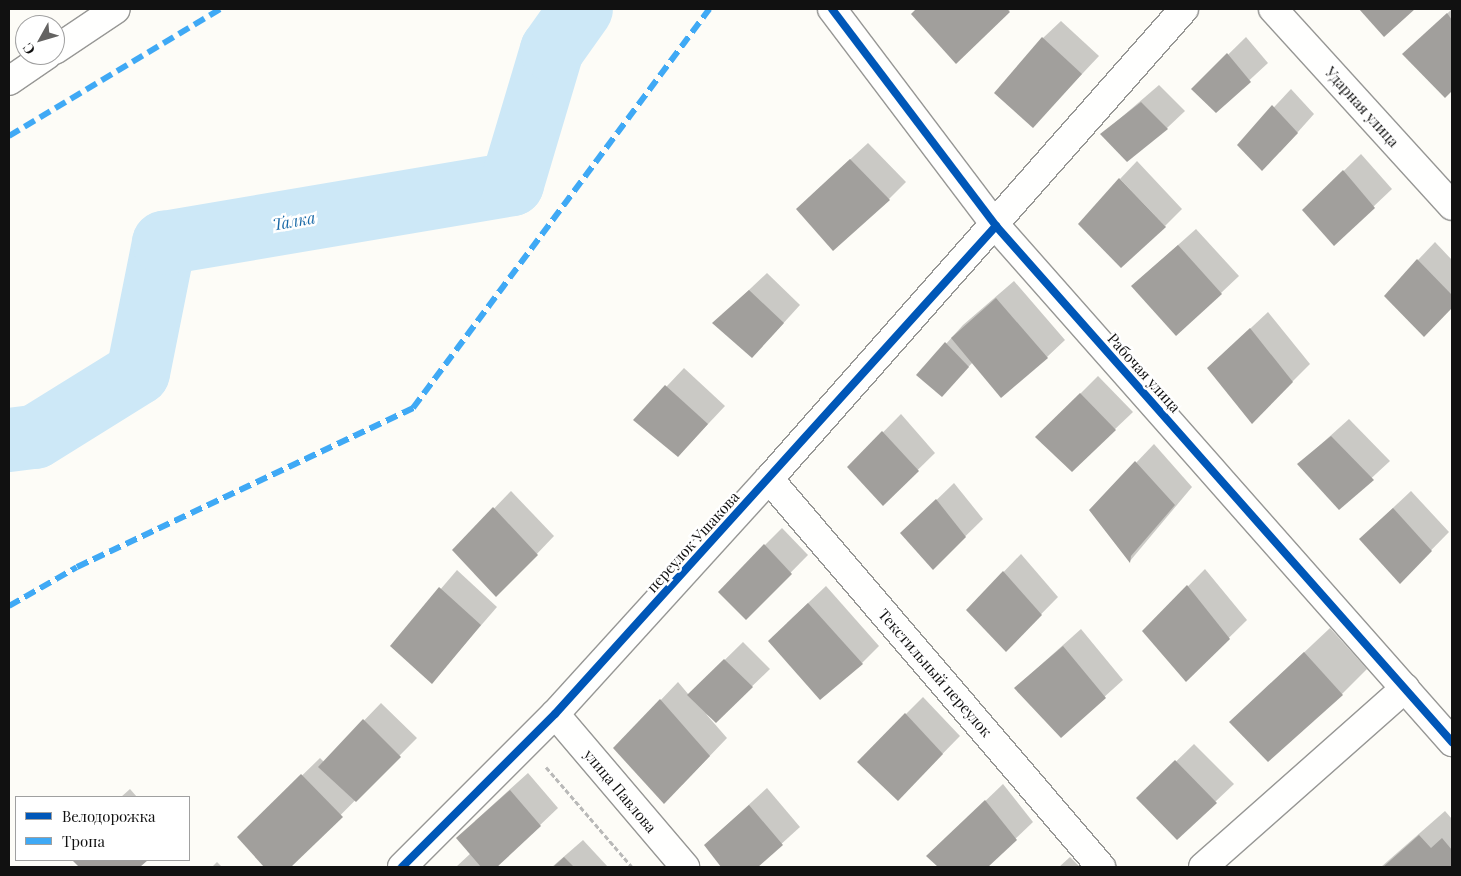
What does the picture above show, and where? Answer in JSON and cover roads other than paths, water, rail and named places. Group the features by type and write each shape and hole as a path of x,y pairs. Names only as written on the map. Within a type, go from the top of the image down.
{"street":[{"path":"65,43 116,9"},
{"name":"Рабочая улица","path":"832,9 996,226 1452,742"},
{"name":"переулок Ушакова","path":"402,867 555,714 996,226 1184,9"},
{"name":"Ударная улица","path":"1273,9 1452,206"},
{"path":"9,81 32,65"},
{"name":"Текстильный переулок","path":"769,479 1101,867"},
{"path":"1203,867 1405,688"},
{"name":"улица Павлова","path":"555,714 685,867"}],"waterway":[{"name":"Талка","path":"9,440 35,437 138,373 164,243 512,184 552,50 581,9"}]}
